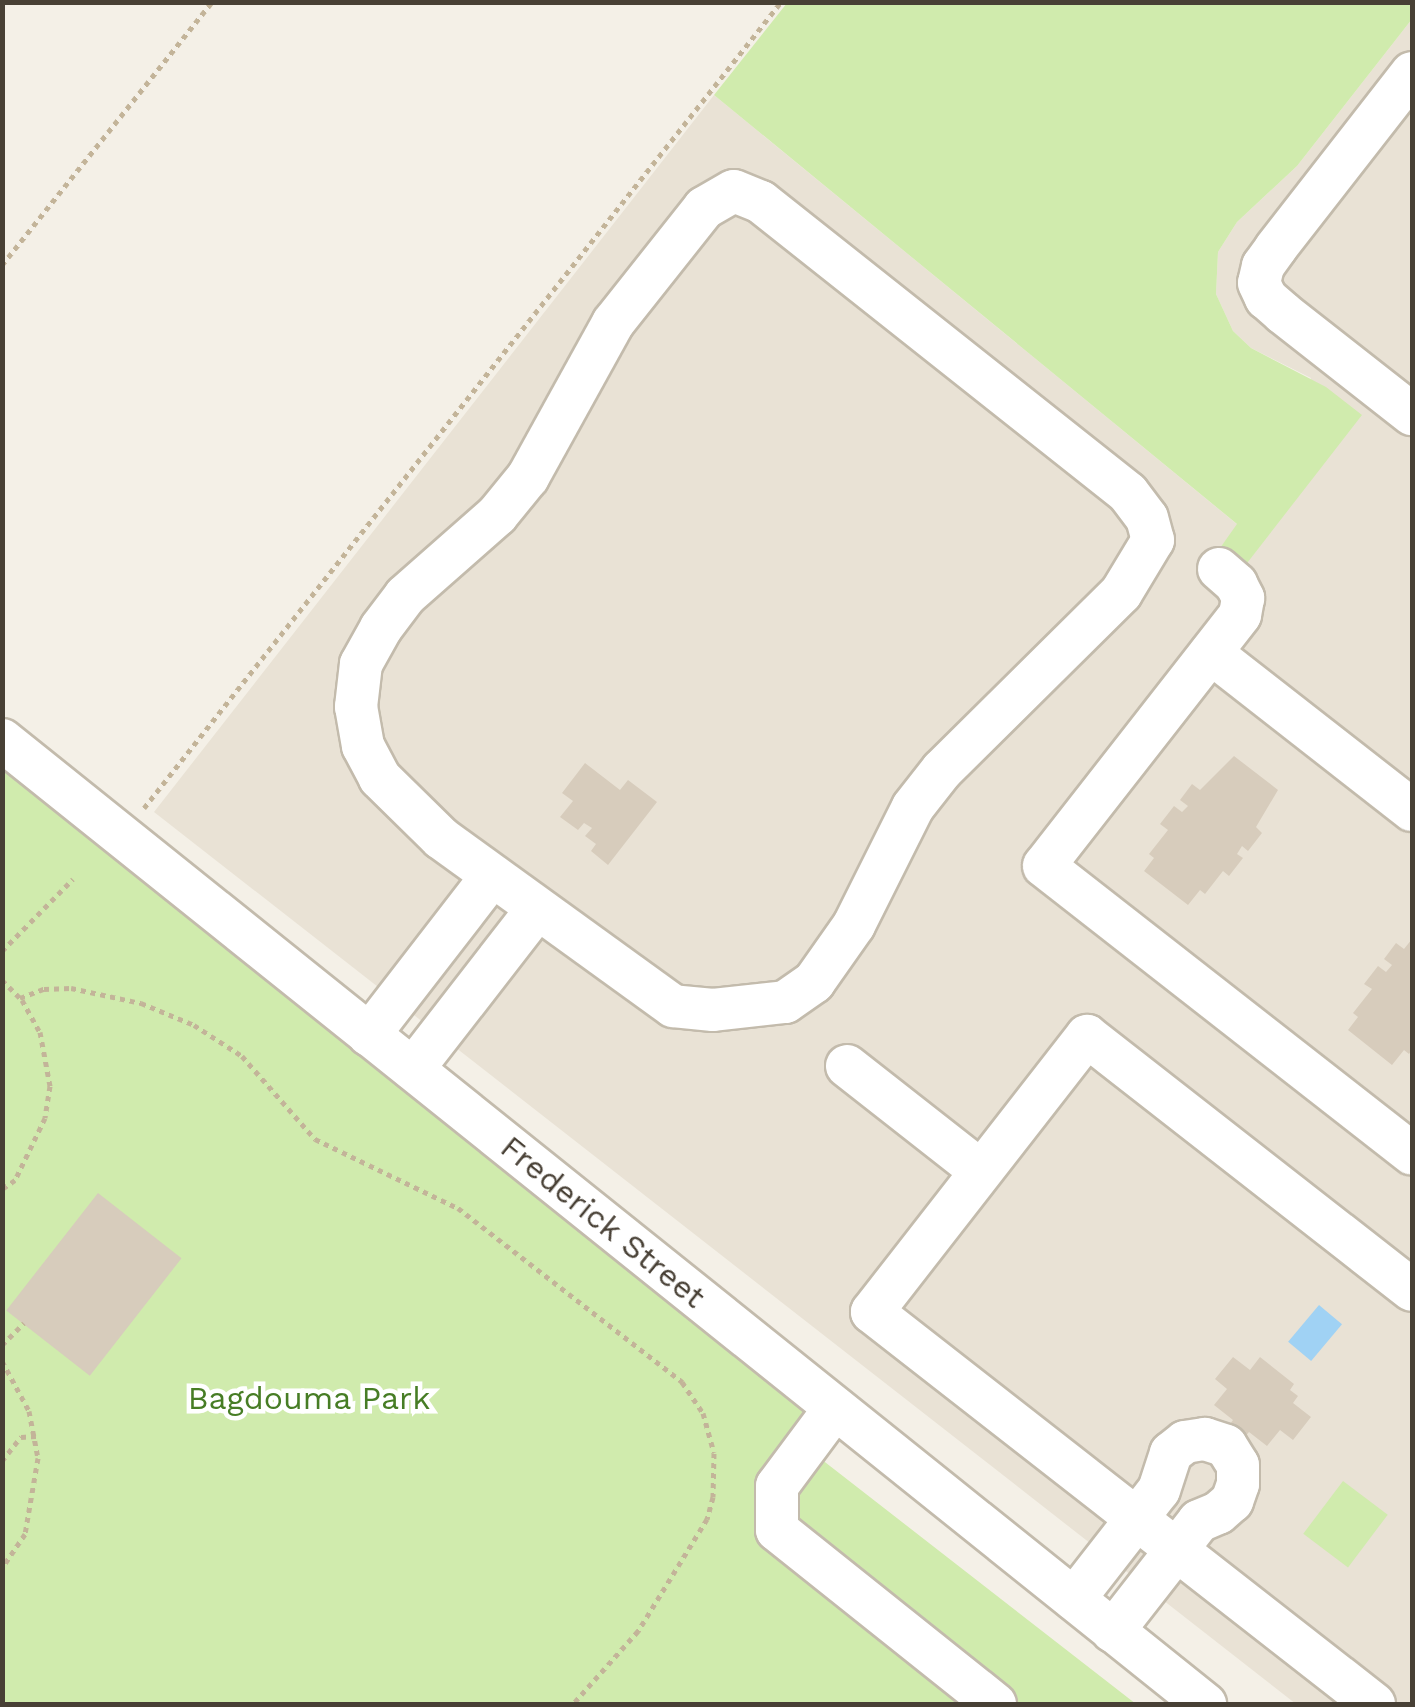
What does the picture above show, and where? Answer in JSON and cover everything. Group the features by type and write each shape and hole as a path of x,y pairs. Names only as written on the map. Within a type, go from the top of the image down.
{"street":[{"path":"1412,73 1276,248 1263,266 1259,283 1266,298 1283,313 1412,414"},
{"path":"734,191 748,194 1128,492 1147,518 1153,540 1121,592 942,770 914,806 854,926 814,982 785,1002 744,1010 673,1006 537,908 440,838 380,778 364,746 356,707 361,664 405,596 497,515 528,477 613,324 688,226 720,196 734,191"},
{"path":"1219,569 1236,584 1243,598 1240,615 1044,866 1406,1135"},
{"path":"1211,653 1412,810"},
{"name":"Frederick Street","path":"2,740 1204,1704"},
{"path":"370,1035 492,876"},
{"path":"413,1069 537,908"},
{"path":"1374,1704 872,1312 1087,1036 1412,1290"},
{"path":"847,1066 982,1171"},
{"path":"835,1408 777,1486 777,1530 995,1704"},
{"path":"1074,1600 1159,1490 1171,1453 1186,1442 1206,1439 1226,1446 1238,1464 1238,1484 1232,1501 1218,1514 1199,1520 1112,1631"}],"path":[{"path":"2,265 212,2"},
{"path":"121,836 781,2"},
{"path":"2,951 73,879"},
{"path":"2,980 20,998 40,1032 50,1086 44,1118 15,1180 2,1189"},
{"path":"20,998 44,989 70,988 142,1003 194,1025 242,1056 315,1139 458,1208 682,1382 703,1413 714,1453 713,1497 707,1519 638,1631 573,1704"},
{"path":"2,1344 24,1324"},
{"path":"2,1362 19,1386 36,1436 31,1515 25,1534 2,1568"},
{"path":"2,1461 21,1436 36,1436"}],"shaded area":[{"path":"1412,19 1412,1704 1296,1704 154,812 714,95 1238,525 1220,548 1244,566 1311,378 1251,348 1233,331 1216,294 1218,252 1237,222 1297,166"}],"green space":[{"path":"787,3 1412,3 1412,19 1297,166 1237,222 1218,252 1216,294 1233,331 1251,348 1326,387 1362,415 1244,567 1220,548 1237,524 714,95"},
{"name":"Bagdouma Park","path":"2,767 845,1428 821,1459 1136,1704 3,1704"},
{"path":"1343,1481 1388,1515 1348,1567 1303,1534"}],"water":[{"path":"1319,1305 1342,1324 1311,1361 1288,1342"}],"building":[{"path":"1234,756 1278,790 1256,827 1262,833 1248,851 1242,846 1237,854 1243,858 1229,876 1223,871 1205,894 1200,890 1188,905 1144,871 1154,858 1149,854 1168,830 1160,824 1174,806 1182,812 1188,806 1180,800 1192,784 1200,790"},
{"path":"585,763 620,790 628,780 657,802 608,865 591,851 596,844 585,836 592,828 584,823 578,830 560,817 573,801 562,793"},
{"path":"1412,939 1412,1049 1409,1054 1404,1050 1392,1065 1348,1030 1358,1017 1353,1013 1372,989 1364,984 1378,966 1386,972 1392,965 1384,959 1396,943 1404,949"},
{"path":"98,1193 182,1258 90,1376 6,1310"},
{"path":"1233,1357 1250,1370 1260,1357 1294,1384 1290,1390 1298,1396 1293,1403 1311,1417 1293,1440 1280,1430 1267,1446 1249,1432 1243,1439 1228,1427 1233,1420 1214,1405 1227,1389 1215,1379"}]}
